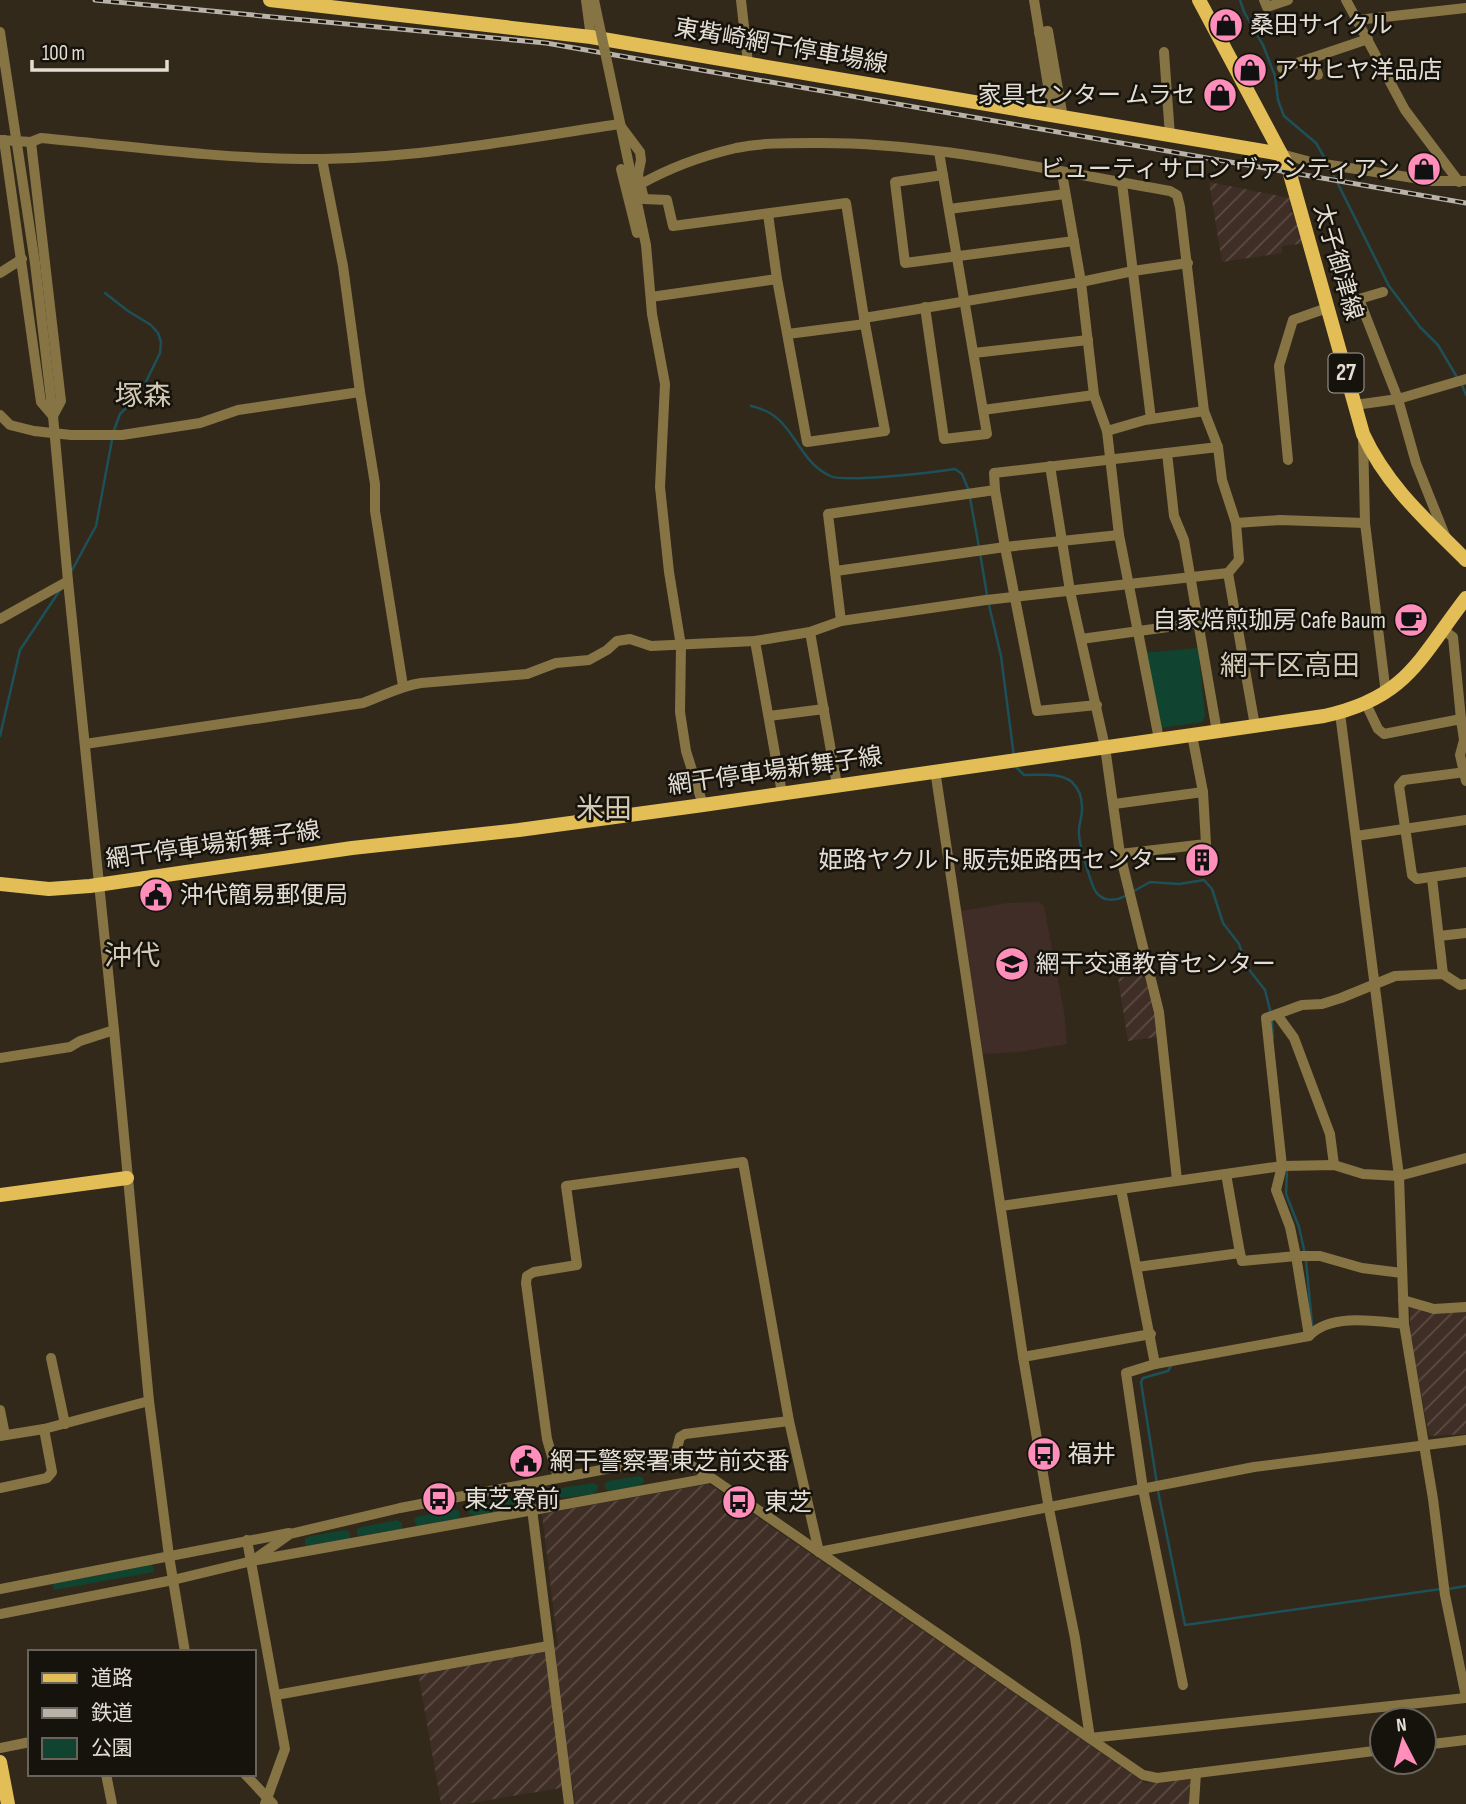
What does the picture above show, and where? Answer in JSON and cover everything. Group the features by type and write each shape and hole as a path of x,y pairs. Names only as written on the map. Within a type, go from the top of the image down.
{"main road":[{"name":"東觜崎網干停車場線","path":"279,0 591,37 1281,154"},
{"name":"太子御津線","path":"1199,0 1288,167 1363,434 1374,458 1388,479 1466,560"},
{"name":"網干停車場新舞子線","path":"0,884 49,890 99,884 352,848 519,830 703,805 1340,713 1386,694 1410,674 1466,598"},
{"path":"0,1195 127,1178"},
{"path":"0,1762 8,1804"}],"street":[{"path":"586,0 591,37"},
{"path":"594,0 646,245 665,384 660,487 669,572 681,646 680,712 686,751 703,805"},
{"path":"741,0 748,63"},
{"path":"1034,0 1058,117"},
{"path":"1264,0 1267,7 1289,0"},
{"path":"1346,0 1405,110 1462,181"},
{"path":"1357,20 1466,8"},
{"path":"0,32 35,263 53,416 149,1401 169,1556 185,1650"},
{"path":"1282,68 1367,39"},
{"path":"1164,52 1170,135"},
{"path":"1311,58 1318,75"},
{"path":"53,416 41,402 22,259 2,140 32,142 41,138 252,157 322,159 421,155 619,124 640,152 638,175 644,199 667,200 673,226 846,203 864,321 885,431 807,442 768,214"},
{"path":"32,142 61,401 53,416"},
{"path":"85,744 363,703 388,695 403,686 442,680 527,674 556,663 589,660 617,641 630,639 652,646 681,646 755,641 810,632 841,621 1016,596 1227,573 1239,560 1236,523 1222,480 1218,447 1204,411 1188,263 1177,195 1170,191 939,152 871,144 772,144 738,148 690,160 641,184"},
{"path":"925,307 944,439 987,435 939,152"},
{"path":"1281,154 1352,169 1433,181 1462,181"},
{"path":"322,159 342,266 374,484 375,511 403,686"},
{"path":"621,169 641,253 646,289 651,297"},
{"path":"1062,173 1081,282 1094,395 1107,431 1108,460 1119,535 1159,739"},
{"path":"943,175 895,182 905,263 1074,241"},
{"path":"1122,183 1151,419"},
{"path":"949,209 1066,194"},
{"path":"0,273 22,259"},
{"path":"788,334 925,307 1188,263"},
{"path":"651,297 777,279"},
{"path":"1383,292 1359,299 1398,399 1416,463 1447,541"},
{"path":"1288,460 1279,366 1293,320 1327,308"},
{"path":"974,353 1088,340"},
{"path":"1355,405 1398,399 1466,379"},
{"path":"0,415 10,425 54,434 122,435 200,423 238,410 360,392"},
{"path":"983,410 1094,395"},
{"path":"1107,431 1151,419 1204,411"},
{"path":"1363,434 1365,523 1386,694"},
{"path":"1097,705 1037,711 1005,547 994,472 1218,447"},
{"path":"1167,453 1174,516 1184,540 1217,732"},
{"path":"1050,466 1070,591 1105,747 1119,854 1159,1012 1177,1180"},
{"path":"841,621 828,514 995,490"},
{"path":"1236,523 1280,520 1365,523"},
{"path":"836,571 1005,547 1119,535"},
{"path":"1227,573 1255,726"},
{"path":"0,619 68,581"},
{"path":"1081,639 1197,623"},
{"path":"1442,629 1453,637 1464,740 1460,754 1466,775 1404,780 1399,786 1412,875 1417,879 1466,873"},
{"path":"810,632 837,785"},
{"path":"755,641 782,793"},
{"path":"1366,704 1378,729 1384,734 1461,719"},
{"path":"769,716 824,709"},
{"path":"1090,1738 1466,1698 1444,1583 1404,1324 1399,1176 1340,713"},
{"path":"1119,854 1206,844 1203,792 1192,736"},
{"path":"935,770 1024,1357 1049,1509 1075,1637 1090,1738"},
{"path":"1114,804 1203,792"},
{"path":"1356,836 1466,820"},
{"path":"1432,878 1444,974"},
{"path":"1439,936 1466,933"},
{"path":"1309,1336 1298,1256 1276,1190 1277,1178 1286,1166 1266,1018 1302,1004 1322,1004 1395,976 1444,974 1461,985 1466,984"},
{"path":"1274,1017 1294,1038 1330,1134 1334,1165"},
{"path":"0,1058 70,1047 79,1041 114,1030"},
{"path":"1001,1206 1286,1166 1334,1165 1363,1174 1399,1176 1466,1158"},
{"path":"558,1478 547,1439 526,1283 527,1276 534,1272 577,1265 566,1186 743,1162 789,1421 818,1552"},
{"path":"1226,1174 1242,1261 1312,1256 1343,1261 1362,1268 1402,1273"},
{"path":"1121,1189 1155,1364"},
{"path":"1137,1267 1240,1253"},
{"path":"1403,1300 1434,1309 1466,1307"},
{"path":"1183,1685 1143,1489 1126,1373 1155,1364 1309,1336 1315,1329 1338,1322 1371,1320 1404,1324"},
{"path":"1024,1357 1151,1334"},
{"path":"51,1358 65,1424"},
{"path":"0,1410 2,1436 65,1424 149,1401"},
{"path":"674,1460 680,1437 685,1434 789,1421"},
{"path":"0,1488 47,1478 52,1472 44,1429"},
{"path":"818,1552 1254,1467 1466,1440"},
{"path":"252,1562 290,1534 400,1508 659,1459 674,1460 696,1467 1149,1777 1368,1752"},
{"path":"0,1614 252,1562 710,1478"},
{"path":"532,1509 569,1804"},
{"path":"0,1589 314,1529"},
{"path":"247,1540 285,1749 269,1799 247,1776"},
{"path":"276,1695 548,1646"},
{"path":"1438,1743 1466,1740"},
{"path":"0,1748 28,1742"},
{"path":"1194,1804 1196,1773"},
{"path":"106,1776 112,1804"}],"shaded area":[{"path":"1209,182 1290,198 1291,212 1299,218 1306,243 1282,246 1282,253 1222,262"},
{"name":"網干交通教育センター","path":"1038,902 1044,906 1064,1012 1067,1044 1019,1052 983,1054 961,911 1008,903"},
{"path":"1144,973 1156,1013 1158,1037 1128,1041 1118,978"},
{"path":"1410,1305 1427,1313 1466,1311 1466,1434 1429,1436 1410,1333"},
{"path":"709,1484 1145,1783 1193,1777 1196,1804 575,1804 573,1786 465,1804 441,1804 418,1672 558,1646 542,1514"}],"green space":[{"path":"1198,648 1205,716 1202,722 1161,728 1143,653"},
{"path":"639,1476 644,1482 639,1486 609,1491 605,1488 608,1481"},
{"path":"593,1483 598,1490 593,1494 562,1498 559,1496 561,1488"},
{"path":"513,1499 513,1508 475,1516 468,1513 471,1506"},
{"path":"454,1509 459,1511 460,1518 417,1527 414,1520 417,1517"},
{"path":"397,1520 402,1523 402,1529 357,1535 357,1529 362,1527"},
{"path":"345,1530 350,1532 350,1539 305,1544 305,1539 310,1536"},
{"path":"151,1559 154,1572 54,1590 51,1577"}],"waterway":[{"path":"1240,0 1275,76 1278,100 1284,116 1316,143 1327,162"},
{"path":"1330,168 1389,286 1420,327 1438,345 1458,379"},
{"path":"105,293 151,325 161,342 160,353 140,394 120,414 113,433"},
{"path":"1462,385 1466,395"},
{"path":"751,406 777,418 808,459 830,476 870,478 955,469 962,474 969,491"},
{"path":"71,572 96,526 112,440"},
{"path":"970,498 979,547"},
{"path":"980,553 987,595"},
{"path":"0,736 20,650 60,590"},
{"path":"988,601 1001,656 1014,757"},
{"path":"1016,767 1024,775 1055,775 1072,782 1080,794 1080,839 1094,888 1106,899 1114,900 1125,896"},
{"path":"1134,891 1150,882 1179,884 1204,880 1212,889 1223,923 1239,944 1247,967 1265,990 1271,1014"},
{"path":"1272,1020 1273,1038"},
{"path":"1287,1170 1286,1194 1299,1227 1305,1254"},
{"path":"1306,1261 1312,1324"},
{"path":"1157,1484 1141,1382 1143,1378 1168,1371 1171,1366"},
{"path":"1158,1491 1185,1625 1441,1589"},
{"path":"1448,1589 1466,1586"}],"railway":[{"path":"95,0 546,43 1466,203"}],"place":[{"name":"桑田サイクル","path":"1226,25"},
{"name":"アサヒヤ洋品店","path":"1250,70"},
{"name":"家具センター ムラセ","path":"1220,95"},
{"name":"ビューティサロン ヴァンティアン","path":"1424,169"},
{"name":"自家焙煎珈房 Cafe Baum","path":"1411,620"},
{"name":"姫路ヤクルト販売姫路西センター","path":"1202,860"},
{"name":"沖代簡易郵便局","path":"156,895"},
{"name":"網干交通教育センター","path":"1012,964"},
{"name":"福井","path":"1044,1454"},
{"name":"網干警察署東芝前交番","path":"526,1461"},
{"name":"東芝寮前","path":"439,1499"},
{"name":"東芝","path":"739,1502"}],"district":[{"name":"塚森","path":"143,396"},
{"name":"網干区高田","path":"1290,666"},
{"name":"米田","path":"604,809"},
{"name":"沖代","path":"132,956"}]}
